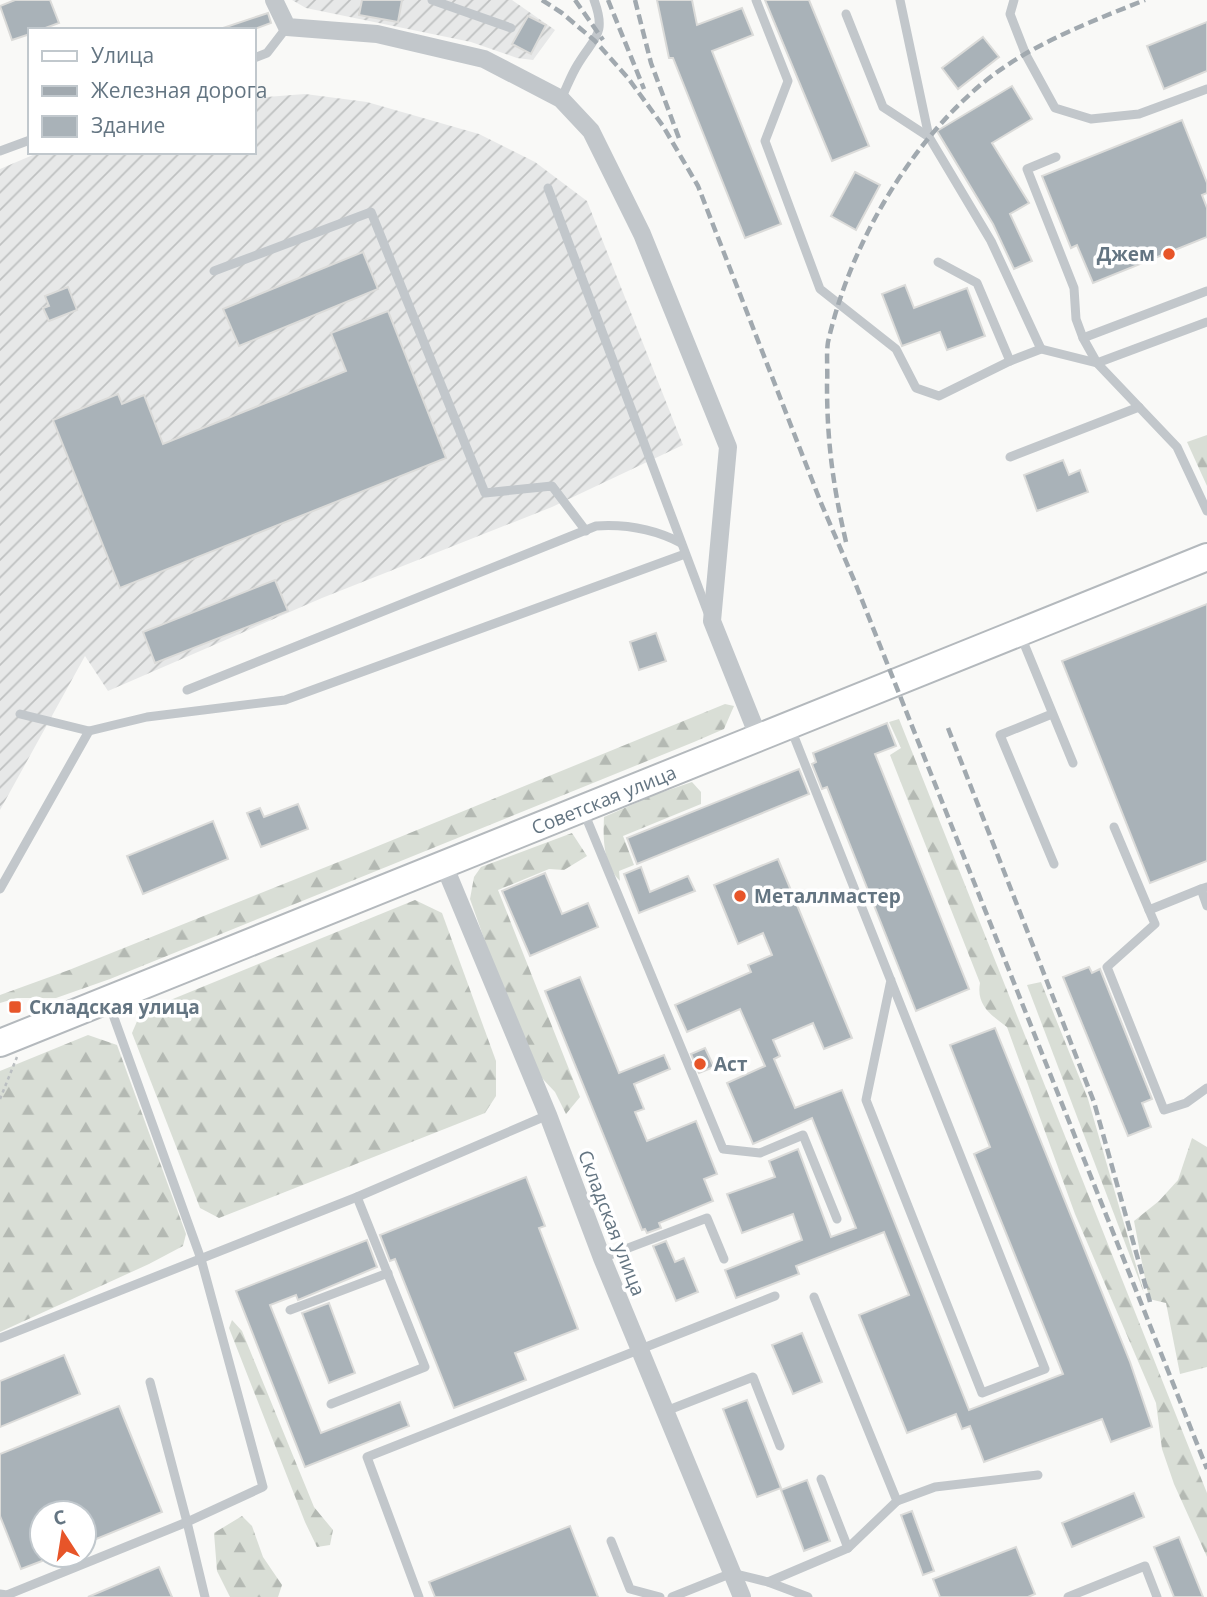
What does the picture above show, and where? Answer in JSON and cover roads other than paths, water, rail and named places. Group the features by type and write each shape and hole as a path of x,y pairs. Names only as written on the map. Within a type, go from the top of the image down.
{"main road":[{"name":"Советская улица","path":"10,1047 108,999 1207,557"}],"street":[{"path":"274,0 287,27 377,34 484,59 561,99 591,131 642,234 728,447 712,621 758,736"},
{"name":"Складская улица","path":"444,865 742,1597"}],"lane":[{"path":"432,0 511,28"},
{"path":"561,99 578,63 598,34 600,14 594,0"},
{"path":"756,0 788,80 765,141 820,289 896,349 916,388 939,396 1010,360 1041,349 1097,363 1207,322"},
{"path":"900,0 929,137 990,241 1041,349"},
{"path":"1014,0 1010,14 1027,55 1055,108 1091,119 1139,114 1207,89"},
{"path":"846,14 883,107 929,137"},
{"path":"256,57 267,53 287,27"},
{"path":"0,150 28,141"},
{"path":"1056,157 1027,169 1074,288 1076,319 1083,338 1097,363 1177,447 1207,512"},
{"path":"548,188 712,621"},
{"path":"214,271 371,212 485,493 552,486 586,531"},
{"path":"938,262 977,283 1010,360"},
{"path":"1083,338 1207,291"},
{"path":"1010,457 1139,407"},
{"path":"187,690 596,526 643,528 681,543"},
{"path":"20,714 89,731 147,717 285,700 685,554"},
{"path":"1019,632 1073,763"},
{"path":"1052,714 1000,735 1054,864"},
{"path":"789,724 891,980 1045,1369 982,1393 866,1100 891,980"},
{"path":"0,889 89,731"},
{"path":"582,808 723,1149 760,1153 803,1135 837,1219"},
{"path":"1114,827 1154,924 1107,967 1164,1110 1186,1103 1207,1088"},
{"path":"1149,910 1204,888 1207,906"},
{"path":"5,1595 187,1522 263,1487 201,1259 108,999"},
{"path":"0,1338 358,1197 548,1115"},
{"path":"331,1404 425,1367 358,1197"},
{"path":"602,1258 707,1218 724,1259"},
{"path":"290,1310 387,1273"},
{"path":"419,1597 367,1457 775,1296"},
{"path":"814,1297 897,1501"},
{"path":"666,1411 753,1377 780,1446"},
{"path":"150,1382 205,1597"},
{"path":"768,1582 848,1548 897,1501 935,1487 1038,1475"},
{"path":"821,1479 848,1548"},
{"path":"611,1541 630,1589 660,1597"},
{"path":"1068,1597 1145,1566 1157,1597"},
{"path":"672,1597 732,1573 768,1582 808,1597"}],"railway":[{"path":"542,0 595,41 628,78 663,126 698,186 821,503 1207,1469"},
{"path":"575,0 603,40"},
{"path":"608,0 644,89"},
{"path":"635,0 651,63 680,141"},
{"path":"846,542 834,483 830,445 827,405 828,342 851,269 886,199 907,166 956,107 1002,68 1041,45 1145,0"},
{"path":"948,728 1094,1102 1150,1302"}],"place":[{"name":"Джем","path":"1169,254"},
{"name":"Металлмастер","path":"740,896"},
{"name":"Складская улица","path":"15,1007"},
{"name":"Аст","path":"700,1064"}]}
